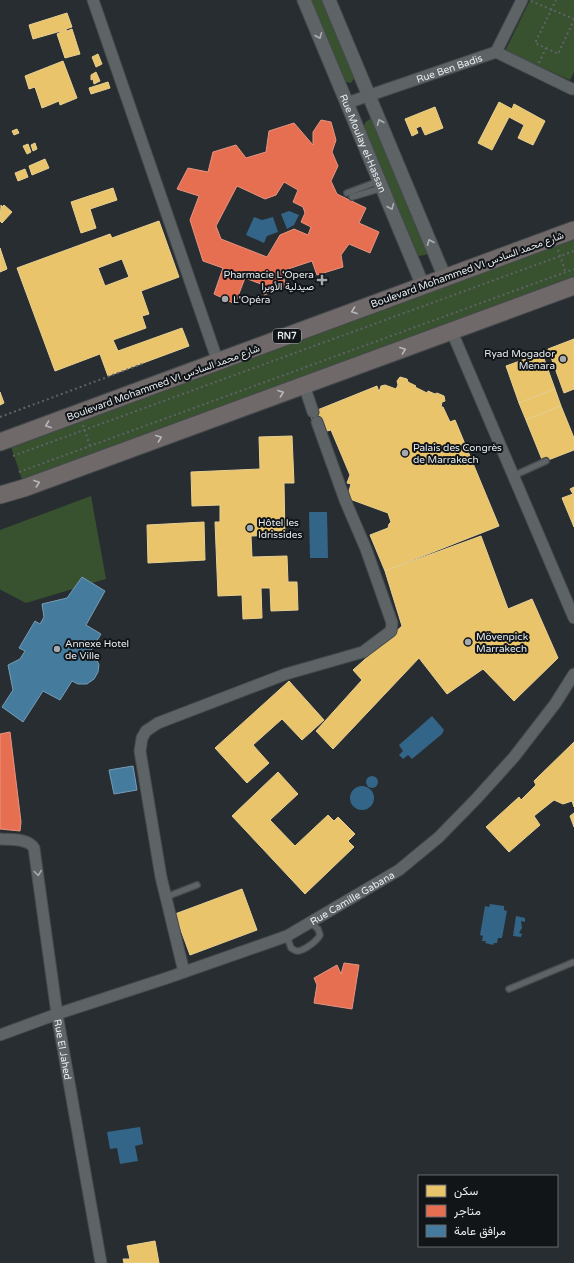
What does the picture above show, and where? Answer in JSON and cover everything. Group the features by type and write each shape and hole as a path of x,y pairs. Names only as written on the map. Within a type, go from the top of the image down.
{"main road":[{"name":"Boulevard Mohammed VI شارع محمد السادس","path":"0,442 574,230"},
{"path":"0,495 24,488 93,454 304,385 452,332 569,279"}],"street":[{"path":"92,0 218,362"},
{"name":"Rue Moulay el-Hassan","path":"304,0 423,286"},
{"path":"329,0 445,278"},
{"path":"522,0 496,52 573,89"},
{"name":"Rue Ben Badis","path":"347,103 496,52"},
{"path":"452,332 574,618"},
{"path":"184,972 166,897 140,751 142,738 146,731 158,723 276,678 363,652 391,631 392,623 366,549 345,500 304,385"},
{"name":"Rue Camille Gabana","path":"0,1035 57,1014 287,936 399,870 439,837 514,757 551,709 574,674"},
{"name":"Rue El Jahed","path":"0,839 22,841 32,845 35,856 57,1014 101,1263"}],"lane":[{"path":"347,192 381,184"},
{"path":"352,198 381,184"},
{"path":"513,476 546,461"},
{"path":"166,897 197,885"},
{"path":"287,936 291,948 296,951 301,950 316,941 320,935 318,929 309,922"},
{"path":"509,989 574,962"}],"path":[{"path":"530,0 551,9 574,20 558,54 535,43 551,9 556,0"},
{"path":"535,71 546,48"},
{"path":"558,250 569,279"},
{"path":"13,456 574,251"},
{"path":"19,472 93,454 569,279 574,269"},
{"path":"0,417 142,364"},
{"path":"78,414 93,454"}],"green space":[{"path":"310,0 323,0 355,77 351,83 343,81"},
{"path":"530,0 574,0 574,72 570,80 505,51"},
{"path":"370,119 374,120 429,253 425,255 418,256 414,252 364,132 365,124"},
{"path":"574,236 574,282 24,485 10,444"},
{"path":"91,496 106,579 92,583 82,577 73,589 26,603 1,590 0,530"}],"water":[{"path":"289,211 299,215 294,225 287,229 281,214"},
{"path":"254,217 262,220 273,217 278,232 267,236 264,243 246,235"},
{"path":"309,512 327,512 328,558 310,558"},
{"path":"432,716 444,730 442,734 412,759 408,755 403,759 399,755 403,751 399,745"},
{"path":"372,776 376,778 378,782 376,786 372,788 368,786 366,782 368,778"},
{"path":"362,786 370,790 374,798 370,806 362,810 354,806 350,798 354,790"},
{"path":"490,904 504,906 504,910 507,911 502,938 498,938 497,943 494,943 493,945 485,943 486,941 482,941 483,936 480,935 485,906 489,907"},
{"path":"516,916 525,918 525,922 521,921 522,928 519,933 522,934 521,937 513,936"},
{"path":"140,1127 143,1144 135,1146 138,1161 120,1164 117,1148 110,1149 107,1132"}],"building: سكن":[{"path":"67,13 72,27 66,29 67,31 72,29 80,54 65,58 57,34 61,31 33,39 29,25"},
{"path":"98,54 102,64 96,67 92,57"},
{"path":"63,61 77,98 60,105 59,101 42,108 35,87 29,89 25,76"},
{"path":"96,72 100,81 94,84 93,79 91,80 91,75"},
{"path":"108,82 110,88 91,94 89,88"},
{"path":"499,102 512,109 514,104 545,121 533,145 518,138 524,125 509,117 492,150 478,143"},
{"path":"435,107 443,128 425,135 421,126 416,128 418,133 412,136 405,119"},
{"path":"17,129 19,133 14,135 12,131"},
{"path":"35,143 37,149 33,151 31,145"},
{"path":"28,144 31,152 27,154 23,146"},
{"path":"45,159 49,168 32,175 29,166"},
{"path":"25,169 28,177 18,181 15,173"},
{"path":"113,188 117,200 90,209 96,228 81,233 71,202"},
{"path":"1,205 2,207 4,205 12,212 2,223 0,221"},
{"path":"159,221 179,277 141,291 149,314 142,316 146,328 113,340 118,351 182,328 189,346 108,376 100,354 55,371 17,268 110,234 112,238","holes":["122,259 129,277 105,286 98,268"]},
{"path":"0,248 7,269 0,272"},
{"name":"Ryad Mogador Menara","path":"574,339 574,389 564,393 548,349"},
{"path":"542,353 555,389 519,403 506,366"},
{"name":"Palais des Congrès de Marrakech","path":"400,377 407,379 408,382 416,386 415,387 427,393 428,391 444,396 445,401 442,402 441,407 443,407 450,422 455,420 499,526 385,571 370,535 388,528 391,522 388,513 347,498 351,484 347,483 350,475 331,430 327,431 323,420 313,423 310,413 377,386 379,392 381,386 385,385 396,389 398,385 397,381"},
{"path":"555,389 561,406 526,420 519,403"},
{"path":"0,392 4,403 0,405"},
{"path":"561,406 574,438 574,450 543,462 526,420"},
{"name":"Hôtel les Idrissides","path":"292,436 294,483 284,483 285,535 251,536 252,557 287,556 288,582 297,582 298,610 271,611 270,588 261,588 262,618 243,619 242,595 218,596 215,522 220,522 220,505 192,506 191,472 260,469 259,437"},
{"path":"574,487 574,527 562,498 573,494 570,489"},
{"path":"204,522 205,560 148,563 147,525"},
{"name":"Mövenpick Marrakech","path":"481,536 508,609 532,599 558,658 514,701 483,669 447,694 419,658 333,749 316,731 362,680 353,670 402,626 385,571"},
{"path":"289,681 324,720 302,740 282,719 253,745 269,763 247,783 215,748"},
{"path":"574,742 574,807 572,801 563,804 554,800 534,816 540,825 509,852 486,827 519,797 521,800 536,785 534,781"},
{"path":"278,772 298,794 270,820 295,846 328,815 334,821 338,817 355,834 348,841 354,847 305,894 232,816"},
{"path":"574,813 574,827 570,816"},
{"path":"242,889 257,930 190,955 175,914"},
{"path":"155,1241 159,1263 124,1263 123,1259 130,1259 127,1246"}],"building: متاجر":[{"path":"321,120 331,122 336,140 332,152 338,166 331,181 337,194 366,208 359,223 379,232 370,253 349,244 341,255 343,267 317,275 312,261 282,271 286,287 264,295 261,284 245,278 235,304 214,294 223,268 203,261 190,220 199,196 177,189 188,168 208,172 213,152 236,145 246,158 266,152 269,131 294,123 313,145 313,132","holes":["284,182 298,190 293,202 303,207 305,213 301,222 311,227 308,235 294,229 280,235 267,257 221,239 216,226 237,186 265,199 276,195"]},
{"path":"10,732 21,822 20,831 0,829 0,734"},
{"path":"344,963 359,965 352,1009 314,1003 317,985 314,978 337,965 341,974"}],"building: مرافق عامة":[{"name":"Annexe Hotel de Ville","path":"82,577 105,591 86,625 101,634 90,652 96,658 99,665 98,672 94,679 87,684 78,684 72,681 60,700 43,691 23,722 2,707 13,690 8,665 20,659 25,651 19,648 35,621 40,624 44,617 42,604 67,598"},
{"path":"133,766 137,790 114,794 109,770"}],"place":[{"name":"Pharmacie L'Opera صيدلية الأوبرا","path":"322,280"},
{"name":"L'Opéra","path":"225,299"},
{"name":"Ryad Mogador Menara","path":"563,359"},
{"name":"Palais des Congrès de Marrakech","path":"405,453"},
{"name":"Hôtel les Idrissides","path":"250,528"},
{"name":"Mövenpick Marrakech","path":"468,642"},
{"name":"Annexe Hotel de Ville","path":"57,649"}]}
